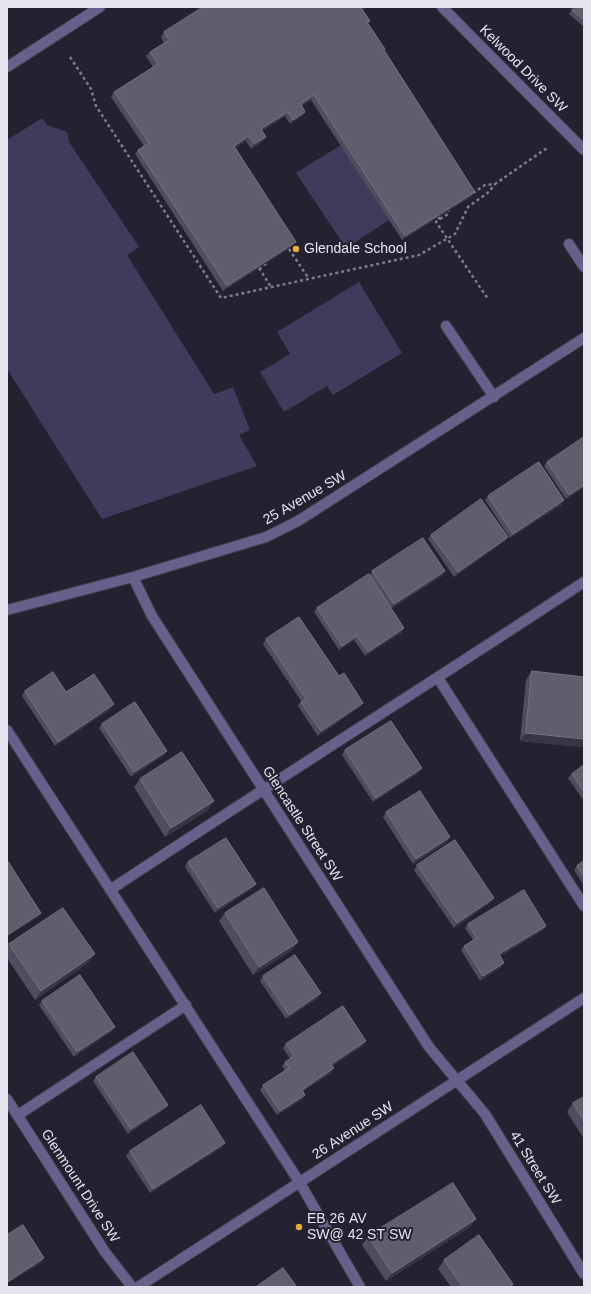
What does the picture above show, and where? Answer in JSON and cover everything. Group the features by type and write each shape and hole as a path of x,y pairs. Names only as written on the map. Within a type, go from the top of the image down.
{"street":[{"path":"7,67 100,7"},
{"name":"Kelwood Drive SW","path":"442,7 584,150"},
{"path":"569,244 584,267"},
{"path":"446,326 494,397"},
{"name":"25 Avenue SW","path":"7,610 133,577 266,537 298,521 584,338"},
{"name":"Glencastle Street SW","path":"133,577 152,616 263,789 429,1047 456,1080"},
{"path":"110,890 263,789 438,678 584,582"},
{"path":"438,678 584,906"},
{"path":"7,730 300,1183 360,1287"},
{"name":"26 Avenue SW","path":"138,1287 584,998"},
{"path":"18,1115 186,1005"},
{"name":"41 Street SW","path":"456,1080 485,1114 584,1274"},
{"name":"Glenmount Drive SW","path":"7,1099 105,1252 132,1287"}],"path":[{"path":"70,56 92,89 96,106 221,298 419,255 455,234 468,207 489,192 495,184 547,148"},
{"path":"471,194 485,186 495,184"},
{"path":"449,210 448,214 439,218 436,222 488,299"},
{"path":"288,249 309,279"},
{"path":"268,262 259,269 271,287"}],"shaded area":[{"path":"42,118 47,125 67,132 69,142 139,247 127,255 214,394 233,387 250,430 239,435 257,466 102,519 7,369 7,140"},
{"path":"341,145 389,220 346,248 296,173"},
{"path":"359,282 402,353 333,395 327,386 284,412 260,372 290,354 277,332"}],"building":[{"path":"203,7 363,7 361,8 370,21 367,22 475,192 405,236 314,95 301,104 305,112 293,120 288,112 261,129 266,137 254,144 249,136 234,146 296,242 227,286 138,150 149,143 114,92 158,64 150,52 169,40 164,32"},
{"path":"575,7 584,7 584,20 572,10"},
{"path":"584,437 584,485 569,495 547,462"},
{"path":"539,462 564,500 513,534 488,496"},
{"path":"481,499 508,537 458,572 431,535"},
{"path":"423,538 445,571 394,604 372,571"},
{"path":"369,574 404,628 368,652 357,636 342,646 317,608"},
{"path":"299,617 339,676 344,673 363,703 321,731 301,702 306,699 266,639"},
{"path":"532,671 584,677 584,739 526,733"},
{"path":"53,672 66,692 94,674 114,704 58,742 25,691"},
{"path":"135,702 167,751 134,772 102,724"},
{"path":"391,721 422,768 376,798 345,750"},
{"path":"182,752 214,801 171,828 140,779"},
{"path":"584,765 584,792 572,774"},
{"path":"420,791 450,837 416,859 386,812"},
{"path":"226,838 256,884 218,908 188,862"},
{"path":"455,840 494,898 457,923 417,865"},
{"path":"7,860 41,913 7,935"},
{"path":"584,861 584,877 577,866"},
{"path":"264,888 298,942 259,967 225,913"},
{"path":"524,890 546,926 499,954 504,963 483,976 464,946 477,938 468,924"},
{"path":"63,908 95,954 41,991 9,944"},
{"path":"295,955 321,993 289,1015 263,976"},
{"path":"80,975 115,1027 77,1052 42,1001"},
{"path":"343,1006 366,1041 331,1064 334,1068 302,1090 305,1095 280,1111 263,1085 289,1068 285,1062 294,1056 286,1044"},
{"path":"133,1052 168,1105 131,1129 96,1077"},
{"path":"584,1097 584,1121 573,1103"},
{"path":"201,1105 225,1143 153,1189 130,1151"},
{"path":"453,1183 476,1219 392,1273 368,1236"},
{"path":"23,1225 44,1258 7,1282 7,1235"},
{"path":"479,1235 513,1284 509,1287 463,1287 444,1260"},
{"path":"283,1268 297,1287 256,1287"}],"place":[{"name":"Glendale School","path":"296,249"},
{"name":"EB 26 AV SW@ 42 ST SW","path":"299,1227"}]}
